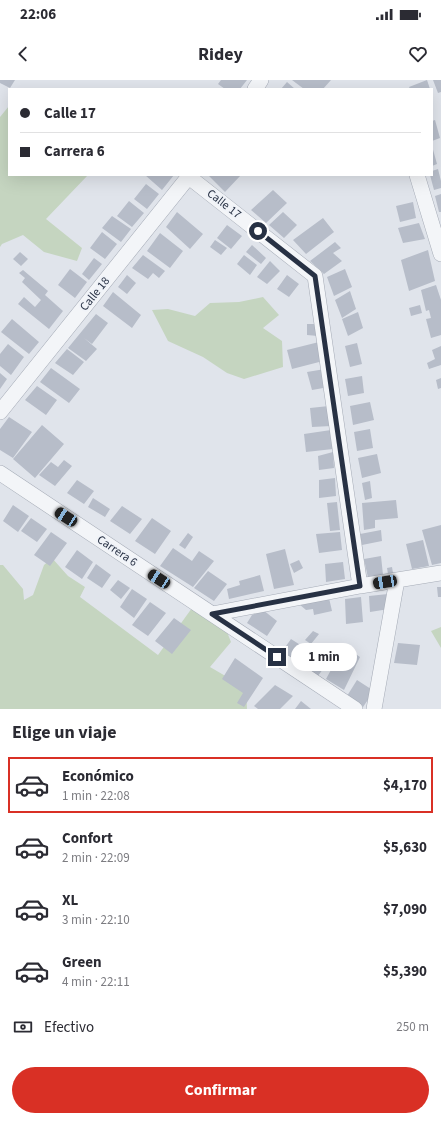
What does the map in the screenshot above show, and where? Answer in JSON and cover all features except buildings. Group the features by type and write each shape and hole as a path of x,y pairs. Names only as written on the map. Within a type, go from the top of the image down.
{"street":[{"name":"Calle 18","path":"0,412 190,176"},
{"name":"Calle 17","path":"190,176 315,276 360,586"},
{"path":"417,176 441,254"},
{"name":"Carrera 6","path":"0,473 355,709"},
{"path":"212,614 360,586 441,573"},
{"path":"374,709 397,580"}],"green space":[{"path":"8,107 8,176 87,176 46,219 82,248 77,261 44,252 23,235 2,244 0,247 0,117"},
{"path":"263,297 279,315 263,328 282,341 283,367 244,379 227,373 203,357 168,341 152,310 168,309 195,316 210,303 239,302"},
{"path":"52,558 68,576 85,587 80,597 158,655 192,608 225,627 231,642 210,667 246,688 247,709 0,709 0,565 3,565 23,589 24,600 33,595 44,565"},
{"path":"441,627 441,648 431,631"}],"route":[{"path":"258,231 315,276 360,586 212,614 277,657"}]}
